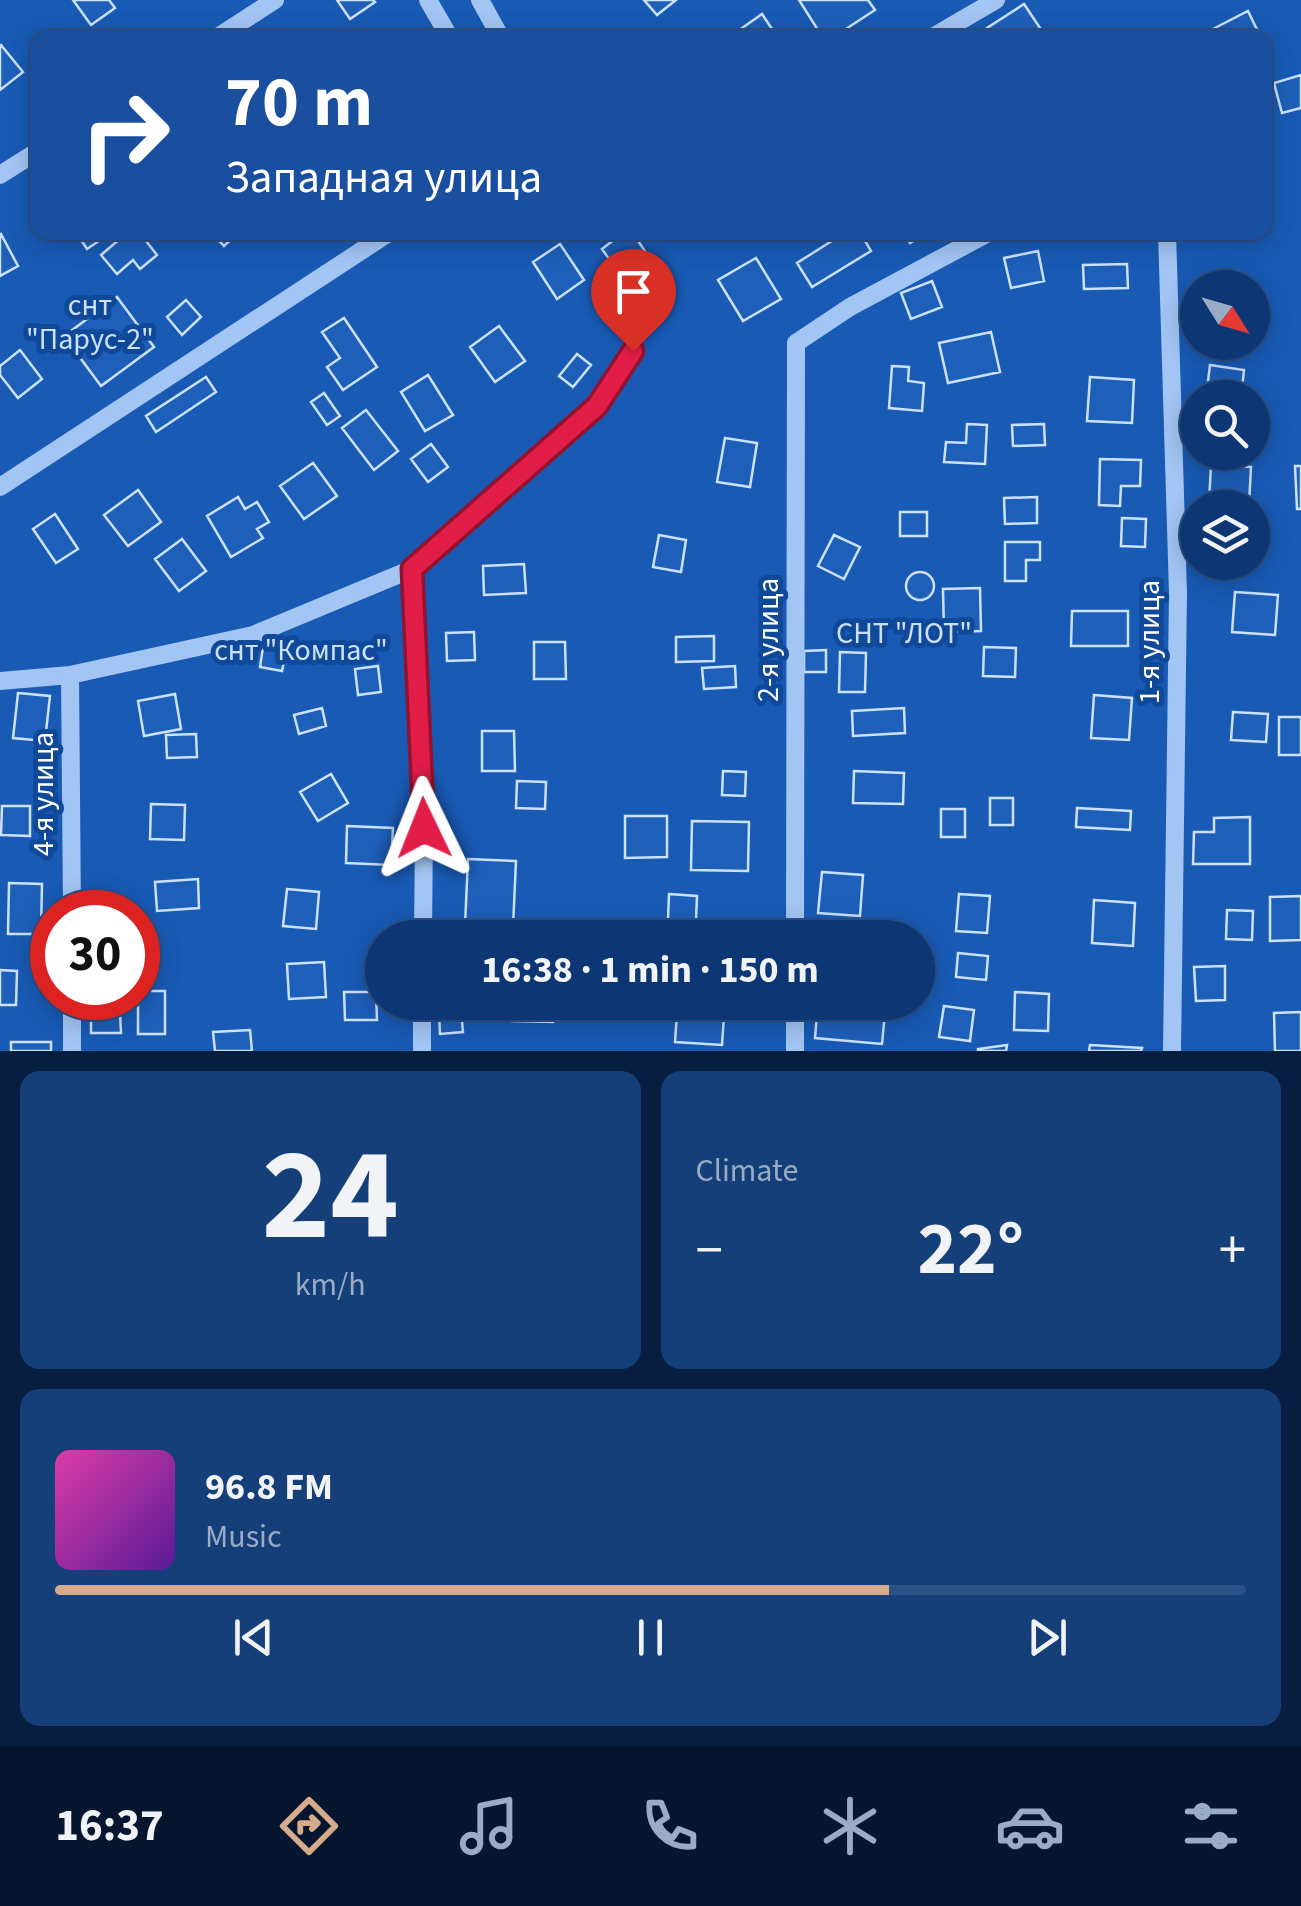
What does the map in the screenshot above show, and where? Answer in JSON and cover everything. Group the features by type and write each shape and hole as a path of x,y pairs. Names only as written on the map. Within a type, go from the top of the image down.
{"street":[{"path":"228,30 275,0"},
{"path":"428,0 445,30"},
{"path":"480,0 497,30"},
{"path":"945,30 996,0"},
{"path":"0,175 30,156"},
{"path":"0,488 378,240"},
{"name":"2-я улица","path":"795,920 796,343 850,307 975,240"},
{"name":"1-я улица","path":"1167,240 1178,593 1172,1051"},
{"path":"0,681 70,675 253,635 412,569 597,406 633,351"},
{"path":"412,569 424,828 423,920"},
{"name":"4-я улица","path":"70,675 72,890"},
{"path":"72,1020 72,1051"},
{"path":"422,1020 422,1051"},
{"path":"795,1020 795,1051"}],"green space":[{"path":"0,0 1301,0 1301,1051 0,1051"}],"building":[{"path":"73,0 109,0 115,8 91,25"},
{"path":"337,0 373,0 375,2 350,19"},
{"path":"644,0 676,0 657,15"},
{"path":"799,0 868,0 875,10 844,30 818,30"},
{"path":"1024,4 1041,30 988,30"},
{"path":"1248,11 1257,30 1211,30"},
{"path":"762,14 773,30 739,30"},
{"path":"0,46 23,72 0,90"},
{"path":"1301,75 1301,108 1282,113 1274,83"},
{"path":"0,235 18,266 0,276"},
{"path":"81,240 100,240 87,249"},
{"path":"119,240 145,240 157,255 140,269 133,260 117,274 101,255"},
{"path":"614,240 637,240 651,260 623,279 602,249"},
{"path":"833,240 865,240 871,251 812,287 797,263"},
{"path":"560,244 584,280 557,299 533,262"},
{"path":"1038,251 1044,281 1011,288 1004,258"},
{"path":"756,258 781,299 743,321 718,280"},
{"path":"1127,264 1128,288 1084,289 1083,265"},
{"path":"932,281 942,307 911,319 901,293"},
{"path":"117,297 154,347 101,386 64,336"},
{"path":"186,300 201,317 182,335 167,317"},
{"path":"344,318 377,367 343,390 327,367 340,358 322,332"},
{"path":"499,326 525,361 495,382 470,347"},
{"path":"991,332 1000,372 948,383 939,343"},
{"path":"20,350 42,379 18,398 0,375 0,366"},
{"path":"577,354 591,365 573,387 559,376"},
{"path":"1210,365 1244,370 1243,380 1208,380"},
{"path":"892,366 909,367 908,381 924,383 922,411 889,408"},
{"path":"428,375 453,415 425,431 401,392"},
{"path":"206,377 216,392 156,432 146,416"},
{"path":"1090,377 1134,380 1132,423 1087,421"},
{"path":"324,393 340,416 327,425 311,402"},
{"path":"366,410 398,451 374,470 342,428"},
{"path":"967,424 987,425 985,464 944,462 946,442 966,443"},
{"path":"1044,424 1045,445 1013,446 1012,425"},
{"path":"725,438 757,443 750,487 717,482"},
{"path":"431,444 448,467 428,482 411,459"},
{"path":"1100,459 1141,460 1140,486 1121,486 1120,506 1099,505"},
{"path":"313,463 337,496 304,519 280,486"},
{"path":"1295,466 1301,466 1301,509 1297,509"},
{"path":"1211,470 1251,470 1250,490 1210,490"},
{"path":"138,490 161,522 128,546 104,515"},
{"path":"238,497 245,509 257,502 269,522 257,529 263,538 231,557 207,516"},
{"path":"1037,497 1037,523 1005,524 1004,498"},
{"path":"900,512 927,512 927,536 900,536"},
{"path":"55,514 78,549 56,563 33,529"},
{"path":"1122,518 1146,519 1145,547 1121,546"},
{"path":"659,535 686,540 681,572 653,567"},
{"path":"834,535 860,547 844,579 818,566"},
{"path":"182,539 206,571 179,591 155,559"},
{"path":"1005,542 1040,542 1040,560 1026,560 1026,581 1005,581"},
{"path":"524,564 526,593 484,595 483,566"},
{"path":"920,572 930,576 934,586 930,596 920,600 910,596 906,586 910,576"},
{"path":"980,588 981,631 944,632 943,589"},
{"path":"1235,592 1278,595 1275,635 1232,632"},
{"path":"1072,611 1128,611 1128,646 1071,646"},
{"path":"474,632 475,660 447,661 446,633"},
{"path":"714,636 714,661 676,662 676,637"},
{"path":"534,642 565,642 566,679 534,679"},
{"path":"263,647 286,651 282,671 260,667"},
{"path":"984,647 1016,648 1015,677 983,676"},
{"path":"826,650 826,672 804,672 804,651"},
{"path":"840,652 866,653 865,692 839,692"},
{"path":"378,666 381,692 358,695 355,669"},
{"path":"735,666 736,687 704,689 702,668"},
{"path":"18,693 50,696 45,741 13,738"},
{"path":"175,694 181,729 144,736 138,701"},
{"path":"1094,695 1132,698 1129,740 1091,738"},
{"path":"322,708 326,726 299,734 294,715"},
{"path":"904,708 905,733 853,736 852,711"},
{"path":"1233,712 1268,714 1266,742 1231,740"},
{"path":"1279,717 1301,717 1301,755 1279,755"},
{"path":"482,731 514,731 515,771 482,771"},
{"path":"196,734 197,757 167,758 166,735"},
{"path":"723,771 746,772 745,796 722,795"},
{"path":"854,771 904,773 903,804 853,803"},
{"path":"331,774 348,803 318,821 300,792"},
{"path":"517,781 546,782 545,809 516,808"},
{"path":"990,798 1013,798 1013,825 990,825"},
{"path":"151,804 185,805 184,840 150,839"},
{"path":"2,806 30,806 30,836 1,835"},
{"path":"1077,808 1131,811 1130,830 1076,827"},
{"path":"941,809 965,809 965,837 941,837"},
{"path":"625,816 667,816 667,857 625,858"},
{"path":"1250,817 1250,864 1193,864 1194,832 1214,832 1214,818"},
{"path":"692,821 749,822 748,871 691,870"},
{"path":"347,826 393,828 391,865 346,863"},
{"path":"468,859 516,861 513,920 465,920"},
{"path":"822,872 863,875 860,916 818,913"},
{"path":"198,879 199,908 160,911 160,890 156,890 155,882"},
{"path":"9,883 42,884 42,890 30,890 30,934 8,934"},
{"path":"287,889 319,892 316,929 283,926"},
{"path":"669,894 697,896 696,920 668,919"},
{"path":"959,894 990,896 987,933 956,931"},
{"path":"1301,896 1301,940 1270,941 1270,897"},
{"path":"1094,900 1135,903 1133,946 1092,943"},
{"path":"1227,910 1253,911 1252,940 1226,939"},
{"path":"958,953 988,956 986,980 956,977"},
{"path":"324,962 326,997 289,999 287,964"},
{"path":"1225,966 1225,1000 1196,1001 1194,967"},
{"path":"0,970 17,971 16,1005 0,1005"},
{"path":"160,991 165,991 165,1034 138,1034 138,1020 160,1020"},
{"path":"344,992 365,992 365,1020 345,1020"},
{"path":"1015,992 1049,994 1048,1031 1014,1030"},
{"path":"944,1006 974,1010 970,1041 939,1037"},
{"path":"1301,1012 1301,1051 1275,1051 1274,1013"},
{"path":"91,1020 120,1020 121,1033 91,1033"},
{"path":"439,1020 462,1020 463,1032 440,1034"},
{"path":"677,1020 724,1020 722,1045 675,1042"},
{"path":"816,1020 884,1020 882,1044 815,1038"},
{"path":"250,1030 252,1051 215,1051 213,1032"},
{"path":"11,1042 51,1042 51,1051 11,1051"},
{"path":"1007,1045 1006,1051 978,1051 978,1049"},
{"path":"1090,1045 1142,1048 1089,1051"}],"route":[{"path":"424,828 412,569 597,406 633,351"}],"park label":[{"name":"снт \"Парус-2\"","path":"90,322"},
{"name":"СНТ \"ЛОТ\"","path":"904,633"},
{"name":"снт \"Компас\"","path":"301,650"}]}
